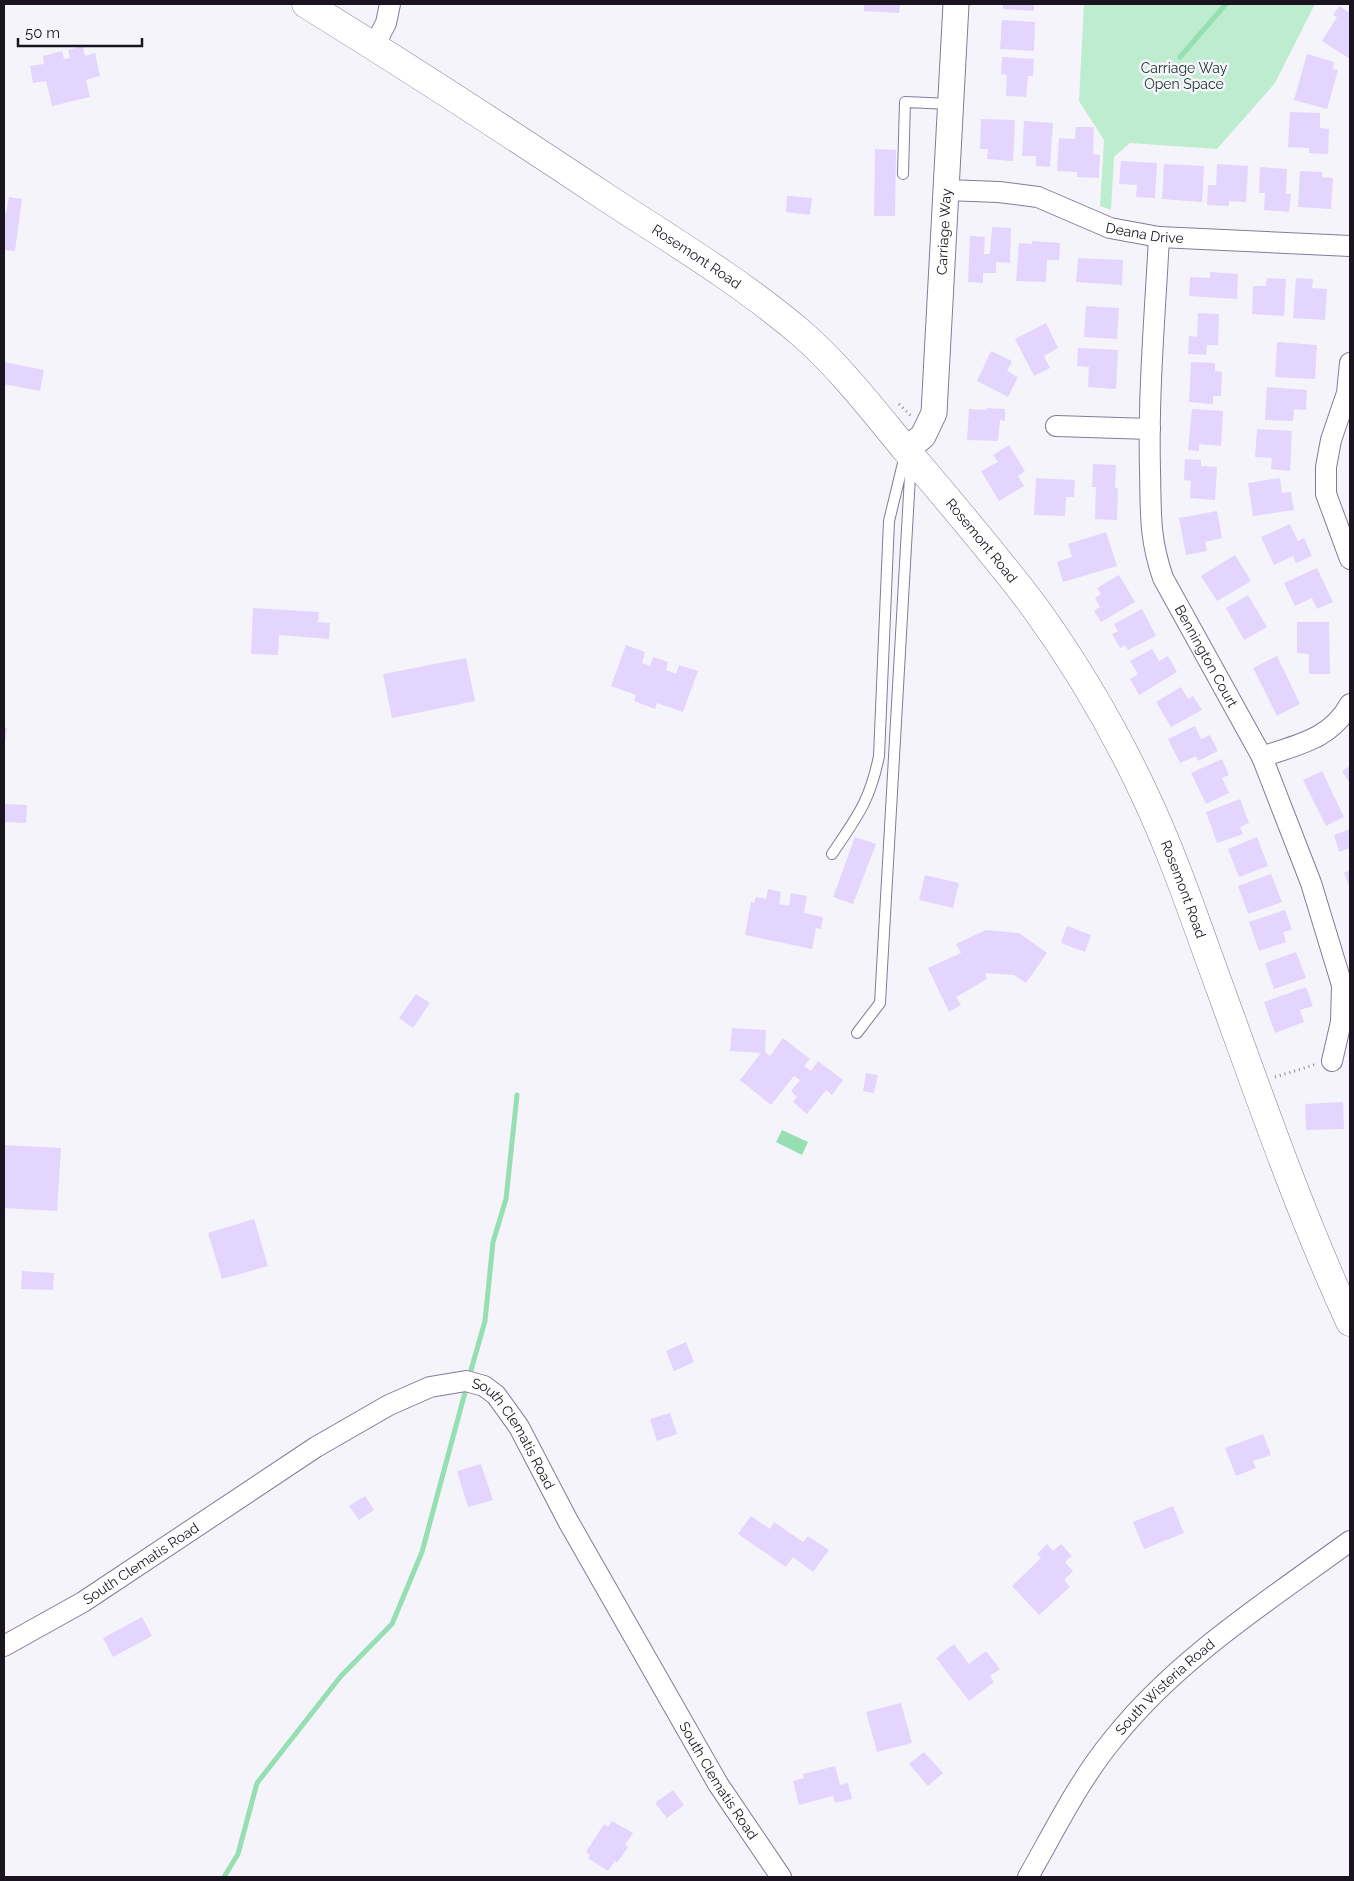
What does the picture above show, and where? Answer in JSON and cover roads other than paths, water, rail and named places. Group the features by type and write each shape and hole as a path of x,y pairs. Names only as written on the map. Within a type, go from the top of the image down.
{"main road":[{"name":"Rosemont Road","path":"306,4 374,46 760,300 823,354 1005,569 1048,626 1087,686 1131,767 1170,850 1285,1169 1315,1244 1350,1322"}],"street":[{"path":"374,46 386,23 390,4"},
{"name":"Carriage Way","path":"906,450 923,436 934,413 956,4"},
{"name":"Deana Drive","path":"946,190 999,192 1038,197 1110,228 1159,237 1350,246"},
{"name":"Bennington Court","path":"1159,237 1150,428 1150,529 1154,553 1163,578 1262,757 1311,883 1342,985 1341,1022 1332,1061"},
{"path":"1350,363 1347,393 1331,440 1326,467 1326,494 1350,559"},
{"path":"1056,426 1150,428"},
{"path":"1262,757 1317,738 1335,726 1350,704"},
{"name":"South Clematis Road","path":"4,1646 83,1602 316,1447 389,1405 430,1387 466,1381 484,1386 496,1395 519,1427 572,1528 718,1784 781,1877"},
{"name":"South Wisteria Road","path":"1028,1877 1086,1776 1114,1737 1142,1707 1176,1673 1240,1620 1350,1541"}],"lane":[{"path":"903,174 905,102 951,104"},
{"path":"832,854 861,811 873,786 879,756 889,521 906,450"},
{"path":"857,1032 880,1003 910,476 906,450"}],"waterway":[{"path":"1180,57 1226,4"},
{"path":"469,1377 485,1321 493,1242 506,1199 517,1095"},
{"path":"224,1877 238,1854 257,1783 341,1676 392,1624 422,1552 467,1385"}],"park label":[{"name":"Carriage Way Open Space","path":"1184,76"}]}
